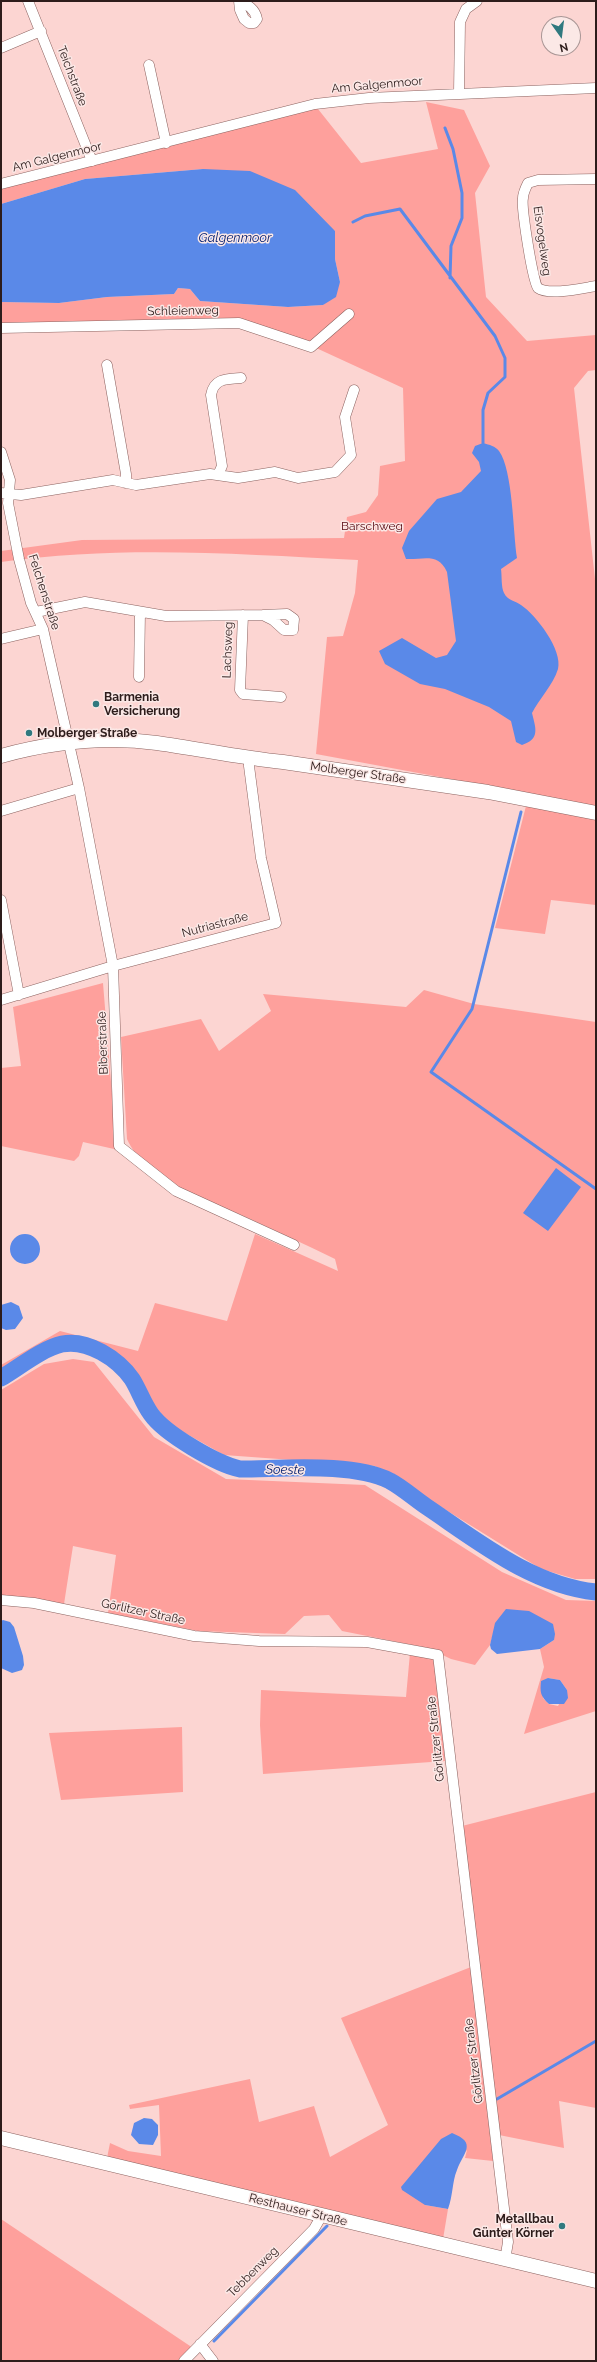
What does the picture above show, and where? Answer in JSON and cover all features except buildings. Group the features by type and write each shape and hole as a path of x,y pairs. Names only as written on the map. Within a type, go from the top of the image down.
{"street":[{"name":"Teichstraße","path":"28,1 92,161"},
{"path":"459,93 460,22 466,9 477,1"},
{"path":"1,48 41,31"},
{"path":"149,65 166,143"},
{"name":"Am Galgenmoor","path":"1,184 316,104 369,98 596,88"},
{"name":"Eisvogelweg","path":"596,179 538,180 528,183 522,198 530,260 534,282 537,288 545,291 555,291 596,286"},
{"name":"Schleienweg","path":"1,328 239,323 311,347 349,314"},
{"path":"107,365 126,474 126,483"},
{"path":"218,475 222,466 211,395 213,387 220,380 241,378"},
{"path":"5,493 21,494 113,480 136,485 210,474 238,478 275,472 298,478 335,472 351,455 345,417 354,390"},
{"name":"Felchenstraße","path":"1,452 10,480 5,493 18,552 31,603 43,629 68,741"},
{"name":"Lachsweg","path":"36,612 85,602 166,616 263,615"},
{"path":"139,677 140,612"},
{"name":"Lachsweg","path":"243,615 240,690 243,694 281,697"},
{"path":"1,639 43,629"},
{"name":"Molberger Straße","path":"1,756 68,741 99,740 156,743 249,759 283,762 488,792 596,813"},
{"name":"Biberstraße","path":"68,741 79,788 113,966 118,1146 176,1191 294,1245"},
{"name":"Nutriastraße","path":"1,1000 113,966 276,923 261,858 249,759"},
{"path":"1,811 79,788"},
{"path":"1,900 18,995"},
{"name":"Görlitzer Straße","path":"1,1600 34,1603 194,1636 259,1641 367,1642 438,1655 508,2242 505,2260"},
{"name":"Resthauser Straße","path":"1,2138 596,2281"},
{"name":"Tebbenweg","path":"184,2361 314,2230 322,2215"},
{"path":"200,2344 213,2361"}],"green space":[{"name":"Barschweg","path":"426,102 464,110 490,166 475,193 486,297 527,341 596,335 596,370 588,371 574,388 596,588 596,806 316,754 327,637 343,636 355,593 358,560 180,552 135,552 45,557 1,562 1,551 82,540 344,538 347,517 366,512 378,495 380,466 405,461 403,388 314,347 240,322 1,327 1,302 59,303 107,297 174,294 178,288 190,289 200,301 288,307 323,305 340,282 335,259 335,231 203,169 85,179 1,204 1,187 306,109 318,109 361,163 438,149"},
{"path":"526,806 596,819 596,905 551,900 545,934 495,928"},
{"path":"103,983 116,1144 114,1149 83,1142 79,1156 74,1161 1,1146 1,1068 21,1066 13,1007"},
{"path":"424,990 474,1004 596,1022 596,1579 575,1579 541,1569 375,1466 224,1455 169,1424 123,1363 97,1344 58,1342 1,1373 1,1365 60,1331 138,1351 155,1303 227,1321 255,1234 338,1271 335,1259 199,1197 164,1178 148,1166 136,1153 127,1139 121,1037 201,1019 219,1051 271,1011 263,994 406,1007"},
{"path":"73,1359 94,1362 154,1437 226,1479 365,1485 502,1572 566,1600 596,1601 596,1711 524,1734 544,1667 540,1649 554,1640 493,1634 490,1645 475,1665 451,1659 428,1648 342,1631 329,1615 304,1616 285,1634 198,1631 108,1613 116,1555 73,1546 64,1604 1,1596 1,1390 44,1364","holes":["548,1678 560,1680 567,1690 558,1706 549,1704 543,1698"]},
{"path":"410,1653 433,1657 436,1665 445,1761 263,1774 260,1725 261,1690 406,1697"},
{"path":"182,1727 183,1792 61,1800 49,1733"},
{"path":"596,1792 596,2108 559,2101 564,2148 499,2135 462,1826"},
{"path":"471,1967 493,2161 465,2158 467,2150 425,2205 448,2209 443,2239 107,2158 110,2143 128,2151 161,2156 159,2105 130,2109 129,2105 250,2079 259,2122 314,2106 330,2157 388,2125 341,2018"},
{"path":"1,2219 193,2348 181,2361 1,2361"}],"water":[{"name":"Galgenmoor","path":"203,169 250,171 295,190 335,231 335,259 340,282 336,297 323,305 288,307 200,301 190,289 178,288 174,294 107,297 59,303 1,302 1,204 85,179"},
{"path":"483,443 494,447 499,451 504,460 510,487 517,558 501,569 503,591 508,598 527,610 541,625 552,643 558,661 558,669 553,681 532,713 535,724 534,736 528,743 522,745 516,742 511,721 489,707 445,689 420,684 385,664 379,651 402,638 436,658 447,655 456,641 447,572 435,559 406,559 402,548 409,531 437,499 461,492 481,471 479,462 472,453 475,446"},
{"path":"556,1168 581,1187 548,1231 523,1213"},
{"path":"25,1234 36,1238 40,1249 36,1260 25,1264 14,1260 10,1249 14,1238"},
{"path":"11,1302 19,1306 23,1318 15,1329 6,1330 1,1328 1,1305"},
{"path":"506,1609 529,1611 553,1624 555,1634 554,1640 540,1649 497,1654 491,1649 490,1645 495,1623"},
{"path":"3,1620 10,1622 14,1627 23,1656 24,1665 22,1670 12,1673 1,1668 1,1621"},
{"path":"548,1678 560,1680 567,1690 568,1698 564,1704 549,1704 542,1696 541,1681"},
{"path":"144,2118 152,2119 158,2125 158,2135 153,2145 139,2144 131,2135 134,2123"},
{"path":"452,2133 465,2141 467,2145 455,2175 448,2209 425,2205 402,2190 401,2187 441,2139"}],"waterway":[{"path":"445,128 453,149 462,193 462,218 451,246 450,278"},
{"path":"353,222 365,216 400,209 495,336 505,358 505,377 488,393 483,410 483,443"},
{"path":"521,812 472,1009 431,1072 596,1189"},
{"name":"Soeste","path":"1,1378 39,1354 55,1346 72,1343 92,1348 102,1352 119,1364 132,1379 148,1410 158,1422 179,1439 205,1455 240,1469 317,1468 357,1471 374,1475 395,1484 507,1560 550,1581 572,1588 596,1592"},
{"path":"497,2099 596,2041"},
{"path":"214,2341 327,2226"}],"place":[{"name":"Barmenia Versicherung","path":"96,704"},
{"name":"Molberger Straße","path":"29,733"},
{"name":"Metallbau Günter Körner","path":"562,2226"}]}
